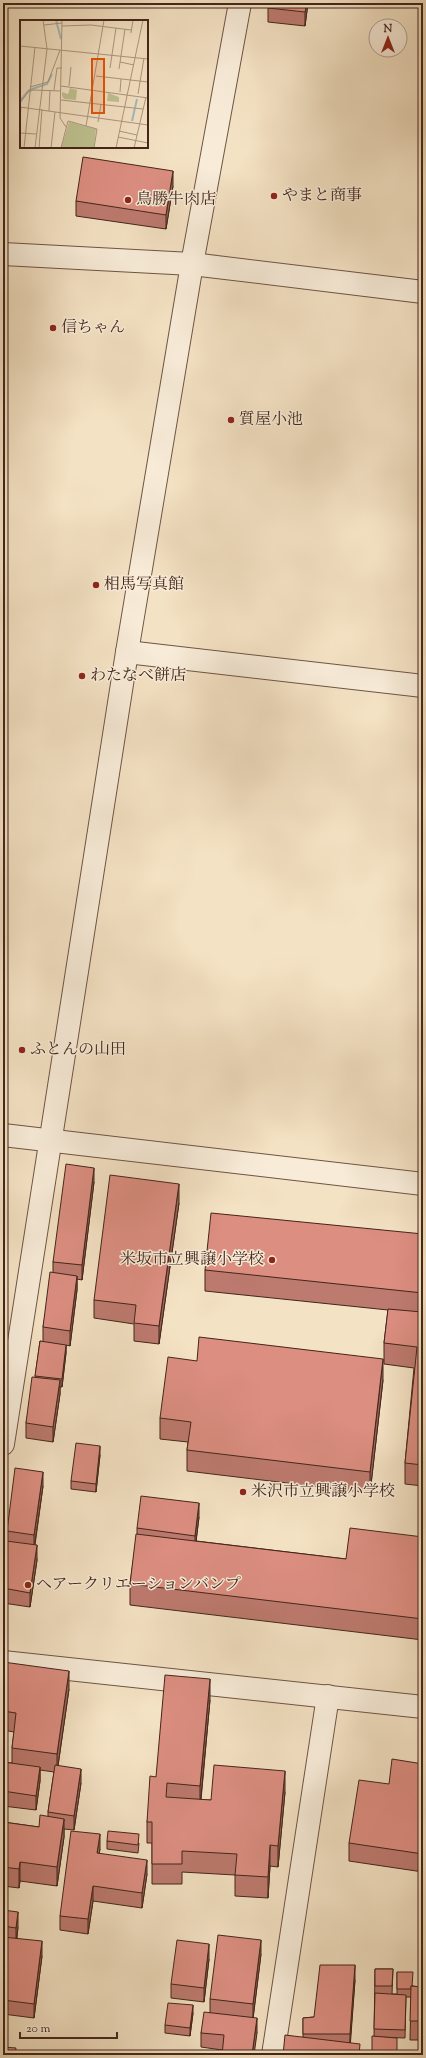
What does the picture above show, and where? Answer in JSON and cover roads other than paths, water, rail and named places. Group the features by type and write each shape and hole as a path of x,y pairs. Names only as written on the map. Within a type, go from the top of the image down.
{"street":[{"path":"3,1444 127,652 192,264 240,3"},
{"path":"3,254 192,264 423,292"},
{"path":"127,652 423,686"},
{"path":"3,1135 423,1184"},
{"path":"3,1662 423,1707"},
{"path":"273,2055 328,1696"}],"place":[{"name":"やまと商事","path":"274,196"},
{"name":"鳥勝牛肉店","path":"128,200"},
{"name":"信ちゃん","path":"53,328"},
{"name":"質屋小池","path":"231,420"},
{"name":"相馬写真館","path":"96,585"},
{"name":"わたなべ餅店","path":"82,676"},
{"name":"ふとんの山田","path":"22,1050"},
{"name":"米坂市立興譲小学校","path":"272,1260"},
{"name":"米沢市立興譲小学校","path":"243,1492"},
{"name":"ヘアークリエーションバンプ","path":"28,1585"}]}
